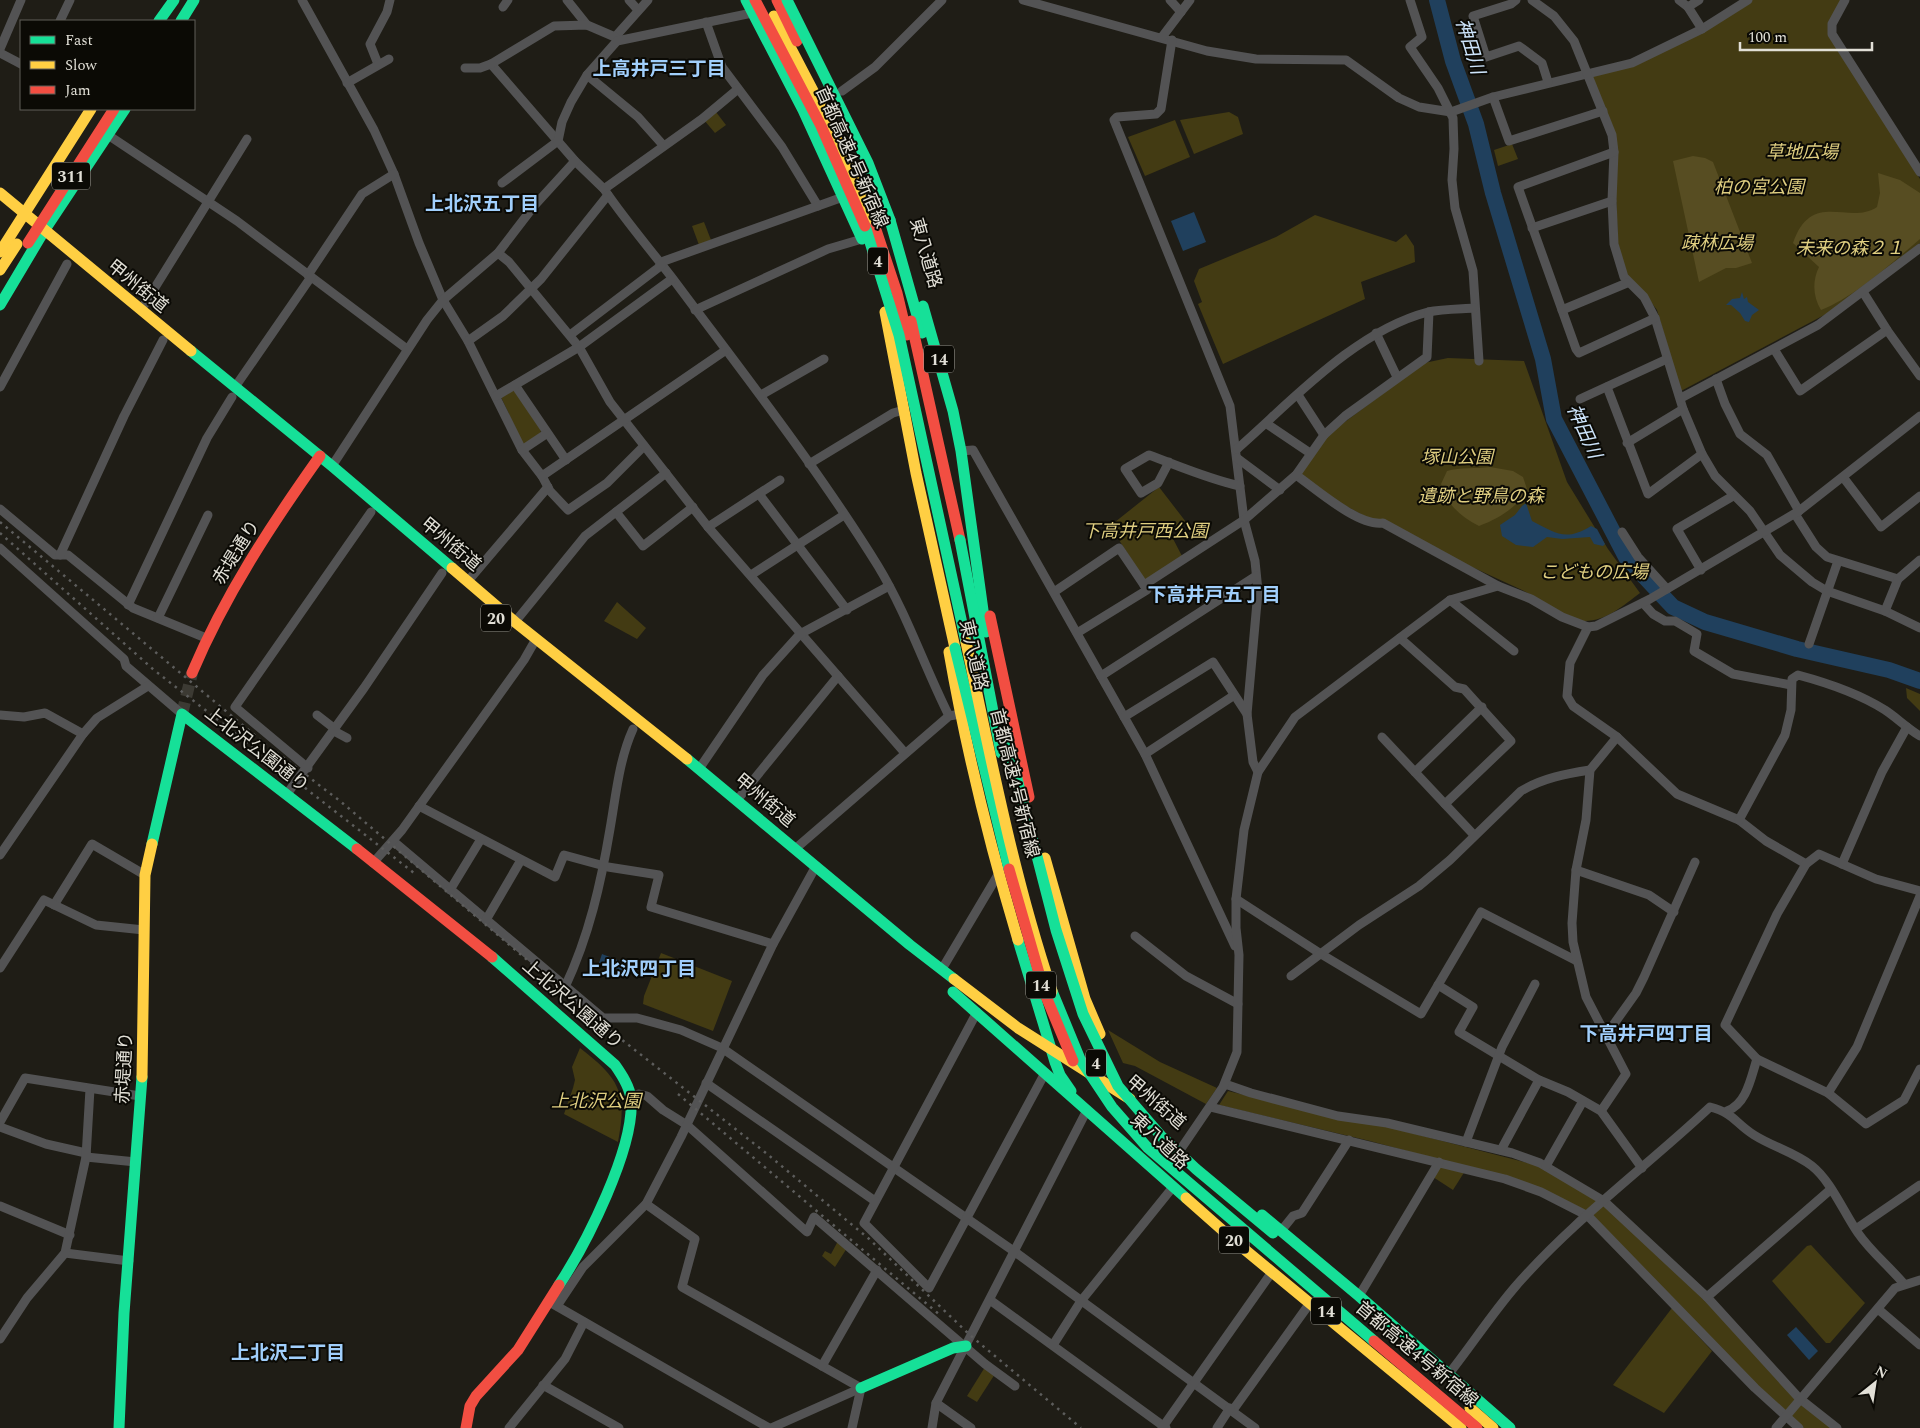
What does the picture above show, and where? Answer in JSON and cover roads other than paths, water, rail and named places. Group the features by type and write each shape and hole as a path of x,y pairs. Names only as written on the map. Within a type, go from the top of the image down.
{"main road":[{"path":"149,20 163,0"},
{"path":"160,20 174,0"},
{"path":"171,20 184,0"},
{"path":"182,20 194,0"},
{"path":"746,0 803,110 862,239"},
{"name":"首都高速4号新宿線","path":"755,0 827,137 857,205 878,260 898,335 990,758 1021,884 1056,1002 1080,1059 1112,1107 1147,1146 1477,1428"},
{"name":"東八道路","path":"766,0 834,156 885,313 916,473 993,811 1027,940 1046,1001 1066,1048 1077,1069 1114,1121 1154,1162 1258,1250 1394,1372"},
{"name":"東八道路","path":"777,0 803,54 849,137 895,210 942,370 961,451 988,650 1007,742 1056,930 1083,1014 1095,1042 1118,1086 1156,1131 1196,1169 1277,1232 1414,1345"},
{"path":"794,1 842,91 895,210"},
{"name":"首都高速4号新宿線","path":"794,1 868,163 890,220 909,281 933,380 960,540 1001,755 1035,890 1066,998 1078,1029 1096,1063 1135,1118 1178,1159 1493,1428"},
{"path":"774,16 804,70 846,156 890,257 916,380 944,542"},
{"path":"803,54 874,200 911,322 960,540"},
{"path":"0,252 90,110"},
{"name":"311","path":"0,270 102,110"},
{"name":"311","path":"0,287 113,110"},
{"path":"0,305 41,245 44,231 124,110"},
{"name":"甲州街道","path":"0,193 41,245"},
{"name":"甲州街道","path":"0,208 44,231 141,310 234,392 468,581 515,622 534,643 633,729 813,871 1018,1028 1136,1104 1182,1148 1277,1232 1360,1296 1510,1428"},
{"path":"21,220 31,228 41,245"},
{"path":"31,228 44,231"},
{"name":"甲州街道","path":"62,261 163,340 234,392"},
{"name":"赤堤通り","path":"192,673 206,638 247,566 317,460"},
{"name":"甲州街道","path":"329,470 371,512 442,573 738,800 795,849 813,871 884,939 977,1012 1272,1272 1461,1428"},
{"name":"14","path":"916,473 954,715 996,852 1000,873 1052,1051 1060,1075 1083,1106"},
{"name":"14","path":"968,512 1017,748 1040,841 1085,999 1106,1048 1136,1104"},
{"name":"赤堤通り","path":"120,1428 124,1313 130,1262 140,1096 145,875 182,714"},
{"name":"上北沢公園通り","path":"182,714 288,794 483,949 600,1050 620,1071 631,1097 632,1122 588,1238 552,1304 518,1350 476,1396 470,1406 466,1428"},
{"path":"996,852 1040,841"},
{"path":"1018,1028 1041,1015"},
{"path":"861,1388 953,1348 966,1346"}],"street":[{"path":"0,49 21,0"},
{"path":"60,20 70,0"},
{"path":"302,0 372,127 394,174 419,243 443,300 468,341 522,450 548,487 568,510 607,483 644,446"},
{"path":"378,64 370,44 387,12 390,0"},
{"path":"567,0 587,26"},
{"path":"629,0 638,10"},
{"path":"502,183 558,141 562,122 587,75 648,0"},
{"path":"842,91 875,67 942,0"},
{"path":"1023,0 1207,51 1256,59 1346,60 1399,98 1419,107 1451,112 1493,97 1548,82 1632,63 1702,29 1748,0"},
{"path":"1170,0 1181,12"},
{"path":"1162,37 1190,0"},
{"path":"1410,0 1422,37 1410,47 1451,112 1454,149 1452,180 1454,208 1473,270 1474,308 1479,361"},
{"path":"1516,0 1511,4 1473,16 1486,57 1520,46 1542,63 1548,82"},
{"path":"1532,0 1554,16 1574,41 1612,134 1614,152 1612,201 1614,244 1627,283 1644,298 1655,318 1683,409 1702,454 1715,476 1750,511 1780,555 1812,582 1827,592 1885,611 1920,628"},
{"path":"1679,0 1688,7 1702,29"},
{"path":"1688,7 1699,0"},
{"path":"1845,0 1832,24 1832,34 1920,172"},
{"path":"465,68 480,68 491,64 554,26 587,26 616,39 752,13"},
{"path":"706,22 722,67 782,147 818,206"},
{"path":"1172,40 1161,109 1156,114 1117,117 1114,120 1230,406 1244,520 1255,561 1258,601 1246,714 1253,762 1258,772"},
{"path":"0,53 20,63"},
{"path":"347,83 389,59"},
{"path":"491,64 575,161 606,192 761,395 810,464 889,586 909,621 934,687 954,715 905,754 795,849"},
{"path":"587,75 638,116 663,145"},
{"path":"468,341 503,316 554,265 606,192 663,145 702,119 738,89"},
{"path":"1493,97 1509,141 1603,112"},
{"path":"108,135 208,202 407,349"},
{"path":"141,310 247,139"},
{"path":"1614,152 1518,187 1576,350 1580,353 1655,318"},
{"path":"329,470 407,349 443,300 498,253 534,206 575,161"},
{"path":"128,605 207,438 234,392 362,194 394,174"},
{"path":"570,335 664,261 843,197"},
{"path":"1532,228 1612,201"},
{"path":"695,310 828,249 862,239"},
{"path":"1681,398 1818,325 1920,248"},
{"path":"498,253 509,262 529,290 570,335 583,345"},
{"path":"0,387 62,261"},
{"path":"496,396 583,345 672,279"},
{"path":"1562,310 1627,283"},
{"path":"1863,292 1920,376"},
{"path":"1237,454 1326,370 1376,334 1428,312 1474,308"},
{"path":"1144,585 1244,520 1296,474 1324,435 1397,378 1427,358 1428,312"},
{"path":"581,327 583,345 610,402 708,527 905,754"},
{"path":"1774,349 1800,391 1887,330"},
{"path":"1376,334 1397,378"},
{"path":"60,555 124,416 163,340"},
{"path":"542,476 726,350"},
{"path":"761,395 824,359"},
{"path":"1580,399 1667,359"},
{"path":"1716,379 1725,404 1740,434 1767,455 1816,547 1827,557 1898,579"},
{"path":"515,385 546,434 566,460"},
{"path":"1607,387 1648,494 1702,454"},
{"path":"1298,395 1324,435"},
{"path":"1627,443 1683,409"},
{"path":"810,464 893,413 904,410"},
{"path":"1296,474 1341,508 1374,525 1383,523 1498,586 1531,599 1562,617 1588,627 1596,626 1654,597 1797,513 1920,416"},
{"path":"1267,424 1310,453"},
{"path":"522,450 546,434"},
{"path":"961,451 973,450 984,467 1145,754 1239,955"},
{"path":"1237,454 1280,490"},
{"path":"1168,462 1158,482 1142,493 1125,469 1149,455 1168,462 1220,482 1240,486"},
{"path":"515,622 585,536 666,473"},
{"path":"1843,477 1881,527 1920,496"},
{"path":"708,527 780,480"},
{"path":"468,581 548,487"},
{"path":"758,494 848,610"},
{"path":"1701,570 1677,528 1733,496"},
{"path":"616,512 643,546 693,507"},
{"path":"0,509 55,555 68,555 128,605 206,638"},
{"path":"308,768 235,707 371,512"},
{"path":"158,618 208,515"},
{"path":"750,576 844,515"},
{"path":"1622,532 1638,557 1666,590"},
{"path":"0,548 124,659 126,666 182,714"},
{"path":"1054,592 1119,548 1147,590 1077,633"},
{"path":"1885,611 1898,579 1920,560"},
{"path":"1809,644 1838,561"},
{"path":"288,794 335,730 442,573"},
{"path":"1101,676 1256,576"},
{"path":"699,769 763,675 800,634 848,610 889,586"},
{"path":"1161,1175 1182,1148 1225,1084 1237,1052 1239,955 1236,928 1236,899 1244,830 1258,772 1295,717 1450,600 1498,586"},
{"path":"1450,600 1514,651"},
{"path":"1643,603 1653,614 1665,621 1675,622 1697,634 1694,651 1733,674 1790,685"},
{"path":"1588,627 1570,663 1567,696 1573,706 1617,737 1677,794 1739,820 1766,841 1806,864"},
{"path":"1400,638 1455,687 1464,689 1482,706 1511,742 1445,804"},
{"path":"374,863 419,806 534,643"},
{"path":"1124,717 1213,662 1246,714"},
{"path":"1739,820 1785,735 1791,710 1790,685 1792,679 1798,675 1820,681 1864,699 1884,710 1920,736"},
{"path":"738,800 838,676"},
{"path":"0,855 83,734 97,718 148,686"},
{"path":"1145,754 1234,696"},
{"path":"1415,772 1482,706"},
{"path":"0,715 24,717 45,713 83,734"},
{"path":"317,715 347,738"},
{"path":"1842,864 1882,772 1907,726"},
{"path":"566,987 588,931 604,865 624,750 633,729"},
{"path":"1382,736 1474,836"},
{"path":"1602,1111 1626,1074 1586,997 1572,942 1572,922 1576,870 1585,830 1590,770 1617,737"},
{"path":"1291,976 1359,925 1419,886 1474,836 1508,801 1534,783 1560,775 1590,770"},
{"path":"419,806 555,878 564,855 604,865 659,875 651,907 773,944"},
{"path":"450,890 481,839"},
{"path":"393,841 603,1018 637,1018 681,1030 722,1048 966,1220 1015,1252 1255,1428"},
{"path":"54,905 92,844 145,875"},
{"path":"1920,891 1876,879 1819,854 1806,864 1777,914 1725,1024 1758,1059 1828,1093 1866,1124 1904,1100 1920,1069"},
{"path":"486,920 521,860"},
{"path":"1606,1035 1636,993 1695,862"},
{"path":"1576,870 1649,895 1674,912"},
{"path":"813,871 773,944 646,1204 583,1267 552,1304 770,1428 861,1388"},
{"path":"942,969 1000,873"},
{"path":"1828,1093 1856,1047 1905,944 1920,896"},
{"path":"1236,899 1321,954 1421,1014 1481,912 1577,961"},
{"path":"0,968 44,900 96,925 144,930"},
{"path":"1135,936 1186,976 1238,1004"},
{"path":"1438,984 1473,1007 1459,1032 1540,1080 1602,1111 1642,1168"},
{"path":"1466,1142 1498,1055 1536,984"},
{"path":"977,1012 864,1223 929,1288 1045,1073"},
{"path":"1727,1111 1735,1108 1742,1100 1758,1059"},
{"path":"0,1122 25,1078 90,1090 140,1096"},
{"path":"1502,1150 1540,1080"},
{"path":"706,1083 875,1201"},
{"path":"1225,1084 1251,1093 1338,1116 1387,1123 1502,1150 1546,1166 1604,1201 1707,1297 1801,1400 1837,1428"},
{"path":"0,1339 27,1298 65,1253 86,1155 90,1090"},
{"path":"631,1097 639,1094 647,1096 663,1110 686,1125 807,1232 814,1216 1015,1386"},
{"path":"1546,1166 1583,1101"},
{"path":"932,1428 936,1403 1015,1252 1083,1106"},
{"path":"1210,1107 1505,1179 1542,1192 1588,1216 1748,1382 1800,1428"},
{"path":"1448,1375 1515,1288 1604,1201 1710,1107 1727,1111 1749,1132 1801,1159 1814,1168 1872,1251 1904,1284"},
{"path":"0,1127 46,1144 86,1155 136,1162"},
{"path":"1277,1232 1293,1216 1302,1213 1349,1140"},
{"path":"1360,1296 1439,1162"},
{"path":"1856,1229 1920,1185"},
{"path":"1053,1345 1081,1301 1174,1187"},
{"path":"1707,1297 1830,1190"},
{"path":"646,1204 695,1239 682,1287 861,1388"},
{"path":"0,1206 70,1235"},
{"path":"65,1253 130,1262"},
{"path":"822,1366 877,1270"},
{"path":"990,1300 1164,1427 1272,1272"},
{"path":"1776,1428 1895,1288 1920,1280"},
{"path":"1217,1428 1310,1303"},
{"path":"1878,1309 1920,1345"},
{"path":"509,1428 565,1359 584,1322"},
{"path":"543,1385 619,1428"},
{"path":"852,1428 861,1388"},
{"path":"936,1403 971,1428"}],"water":[{"path":"1194,212 1206,242 1183,251 1171,221"},
{"path":"1742,292 1744,299 1747,297 1748,302 1759,310 1752,315 1749,322 1745,321 1740,313 1731,305 1726,305 1732,299 1740,298"},
{"path":"1526,503 1532,521 1554,532 1567,535 1582,531 1591,526 1597,529 1605,544 1603,546 1594,544 1590,537 1562,539 1547,537 1533,547 1516,545 1502,536 1500,525 1515,515"},
{"path":"602,954 630,965 626,975 599,963"},
{"path":"1796,1327 1818,1351 1809,1360 1787,1335"}],"waterway":[{"name":"神田川","path":"1437,0 1453,61 1476,124 1493,193 1543,359 1554,419 1626,557 1673,607 1705,622 1797,649 1889,670 1920,681"}],"tunnel":[{"path":"182,714 192,673"}],"railway":[{"path":"0,522 264,743 340,801 612,1032 766,1153 868,1238 971,1336 1081,1428"},
{"path":"0,533 154,670 414,873"},
{"path":"678,1094 940,1315"}],"district":[{"name":"上高井戸三丁目","path":"659,68"},
{"name":"上北沢五丁目","path":"482,203"},
{"name":"下高井戸五丁目","path":"1214,594"},
{"name":"上北沢四丁目","path":"639,968"},
{"name":"下高井戸四丁目","path":"1646,1033"},
{"name":"上北沢二丁目","path":"288,1352"}],"park label":[{"name":"草地広場","path":"1802,152"},
{"name":"柏の宮公園","path":"1759,187"},
{"name":"疎林広場","path":"1717,243"},
{"name":"未来の森２１","path":"1850,248"},
{"name":"塚山公園","path":"1457,457"},
{"name":"遺跡と野鳥の森","path":"1481,496"},
{"name":"下高井戸西公園","path":"1145,531"},
{"name":"こどもの広場","path":"1594,572"},
{"name":"上北沢公園","path":"596,1101"}]}
